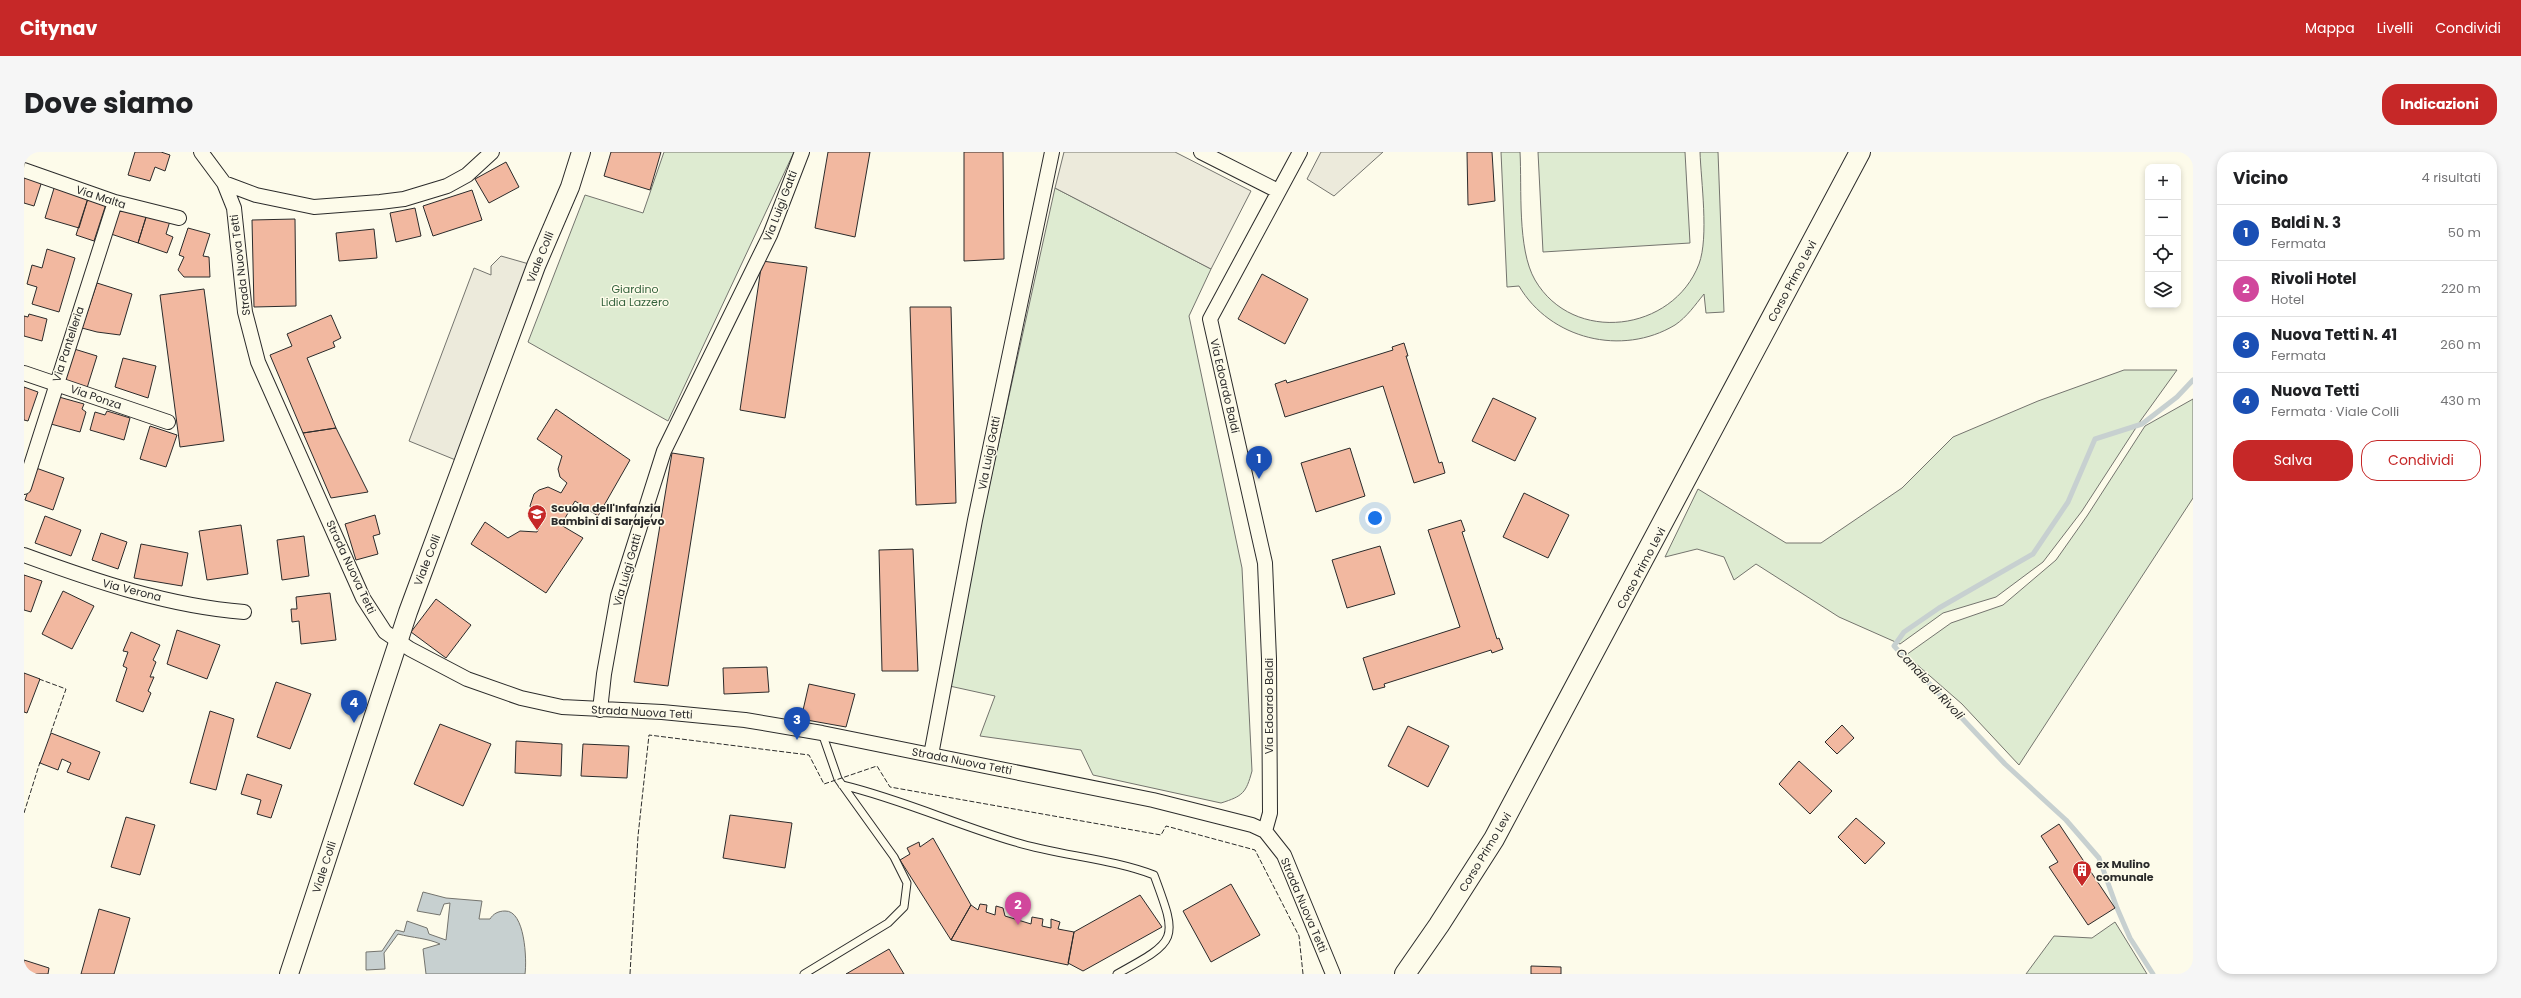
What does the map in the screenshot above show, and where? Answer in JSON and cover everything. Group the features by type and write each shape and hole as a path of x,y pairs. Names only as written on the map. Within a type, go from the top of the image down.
{"main road":[{"name":"Corso Primo Levi","path":"1405,974 1444,919 1502,826 1860,152"}],"street":[{"name":"Strada Nuova Tetti","path":"201,152 224,183 234,208 245,312 258,362 364,598 385,632 398,642 467,680 494,690 549,705 600,710 709,715 822,733 1175,805 1237,820 1265,831 1284,855 1333,974"},
{"path":"224,183 256,195 314,207 380,202 404,199 447,186 467,175 492,152"},
{"name":"Viale Colli","path":"289,974 398,642 536,266 570,187 581,152"},
{"name":"Via Luigi Gatti","path":"600,710 604,674 618,596 664,451 770,235 802,152"},
{"name":"Via Luigi Gatti","path":"931,755 976,512 1052,152"},
{"path":"1201,152 1278,191"},
{"name":"Via Edoardo Baldi","path":"1265,831 1270,813 1270,659 1265,563 1210,319 1300,152"},
{"name":"Via Malta","path":"24,170 115,202 179,218"},
{"name":"Via Pantelleria","path":"24,487 56,382 115,202"},
{"name":"Via Ponza","path":"24,373 56,382 168,422"},
{"name":"Via Verona","path":"24,555 109,586 214,610 244,612"}],"lane":[{"path":"804,974 888,923 904,907 907,883 894,858 838,779 822,733"},
{"path":"842,785 882,795 1017,843 1128,866 1154,875 1171,929 1167,942 1143,960 1117,974"}],"green space":[{"name":"Giardino Lidia Lazzero","path":"664,152 794,152 668,421 528,342 585,195 643,213"},
{"path":"1501,152 1520,152 1523,235 1529,267 1535,280 1552,301 1573,314 1597,321 1622,322 1646,316 1668,304 1686,287 1699,264 1704,239 1704,209 1700,152 1718,152 1724,312 1706,313 1704,294 1687,315 1675,325 1654,335 1633,340 1611,341 1589,337 1568,330 1549,319 1532,304 1519,286 1507,287"},
{"path":"1538,152 1685,152 1690,243 1543,252"},
{"path":"1055,188 1211,269 1189,316 1242,568 1252,771 1248,784 1242,793 1239,796 1221,803 1093,775 1081,750 980,736 995,696 945,685"},
{"path":"2124,370 2177,370 2141,420 2082,511 2043,562 1996,597 1943,613 1900,644 1839,617 1756,564 1734,580 1724,557 1697,549 1665,557 1698,489 1786,543 1821,543 1902,488 1953,437 2038,401"},
{"path":"2193,399 2193,498 2019,765 1962,704 1906,655 1951,623 2003,605 2056,560 2087,516 2145,426"},
{"path":"2115,922 2147,974 2026,974 2054,936 2092,938"}],"shaded area":[{"path":"1064,152 1175,152 1251,191 1211,269 1055,188"},
{"path":"1321,152 1383,152 1334,196 1307,179"},
{"path":"501,256 536,266 463,463 409,441 474,268 491,275 491,266"},
{"path":"423,892 446,898 482,901 479,919 490,919 494,914 505,911 512,913 517,918 521,927 526,958 525,974 426,974 423,949 440,944 430,940 398,934 384,953 385,969 366,970 366,952 382,951 396,930 404,932 407,921 427,928 429,934 446,940 450,903 444,904 440,915 417,911"}],"building":[{"path":"135,152 161,152 170,155 165,171 155,167 150,181 128,175"},
{"path":"611,152 661,152 650,190 604,176"},
{"path":"828,152 870,152 855,237 815,228"},
{"path":"964,152 1003,152 1004,259 964,261"},
{"path":"1467,152 1492,152 1495,201 1468,205"},
{"path":"506,162 519,187 489,203 475,179"},
{"path":"24,175 42,181 34,206 24,203"},
{"path":"55,185 89,195 79,228 45,218"},
{"path":"472,190 482,220 433,236 423,206"},
{"path":"89,195 107,201 94,241 76,235"},
{"path":"121,205 147,214 138,243 111,234"},
{"path":"415,208 421,236 396,242 390,213"},
{"path":"147,214 170,221 166,234 173,237 167,253 138,243"},
{"path":"295,219 296,306 254,307 252,220"},
{"path":"188,228 210,234 203,256 209,257 210,277 184,277 178,270 184,257 179,255"},
{"path":"374,229 377,258 339,261 336,233"},
{"path":"47,249 75,258 59,312 32,304 37,287 27,284 32,265 42,268"},
{"path":"762,261 807,267 785,418 740,410"},
{"path":"1262,274 1308,299 1285,344 1238,319"},
{"path":"97,283 132,294 120,335 97,332 82,328"},
{"path":"204,289 224,441 180,447 160,295"},
{"path":"910,307 951,307 956,503 916,505"},
{"path":"29,314 47,319 42,341 24,336 24,316 28,317"},
{"path":"331,315 341,338 333,342 335,347 307,358 336,428 303,433 270,355 292,346 287,334"},
{"path":"1404,343 1408,356 1406,356 1439,463 1442,462 1445,473 1414,483 1383,386 1285,417 1275,384 1286,380 1287,383 1393,350 1392,347"},
{"path":"71,348 97,356 87,388 61,380"},
{"path":"123,358 156,366 148,398 115,387"},
{"path":"24,387 38,392 28,421 24,420"},
{"path":"59,397 84,404 82,409 86,412 80,432 51,424"},
{"path":"1493,398 1536,418 1515,461 1472,441"},
{"path":"556,409 630,460 598,516 575,501 561,525 583,538 546,593 471,544 485,522 508,538 520,531 537,532 541,524 532,512 530,506 534,494 539,490 548,487 561,493 567,483 560,477 558,469 562,456 537,439"},
{"path":"107,411 130,418 124,440 90,430 95,412 105,415"},
{"path":"150,426 177,435 166,467 140,459"},
{"path":"336,428 368,492 331,498 303,433"},
{"path":"1350,448 1365,496 1316,512 1301,463"},
{"path":"672,453 704,458 668,686 634,682"},
{"path":"36,468 64,478 53,510 25,500"},
{"path":"1524,493 1569,515 1548,558 1503,537"},
{"path":"375,515 380,534 373,536 378,554 356,560 345,524"},
{"path":"45,516 81,530 71,556 35,543"},
{"path":"1461,520 1465,531 1462,532 1497,639 1499,638 1503,649 1492,653 1491,650 1384,684 1385,687 1373,690 1363,658 1460,627 1428,530"},
{"path":"241,525 248,574 207,580 199,531"},
{"path":"101,533 127,542 118,569 92,560"},
{"path":"304,536 309,576 282,580 277,540"},
{"path":"141,544 188,553 182,586 134,578"},
{"path":"1380,546 1395,594 1347,608 1332,560"},
{"path":"913,549 918,671 882,671 879,550"},
{"path":"24,575 42,581 31,612 24,610"},
{"path":"63,591 94,606 72,649 42,634"},
{"path":"330,593 336,640 301,644 299,621 292,622 291,609 297,609 296,597"},
{"path":"436,599 471,625 446,658 411,632"},
{"path":"177,630 220,645 207,679 167,664"},
{"path":"131,632 160,645 153,660 156,662 150,677 154,677 148,691 151,693 143,712 116,701 127,668 123,666 128,652 123,651"},
{"path":"767,667 769,692 724,694 723,668"},
{"path":"24,673 40,679 27,713 24,712"},
{"path":"276,682 311,694 290,749 257,737"},
{"path":"809,684 855,694 846,727 801,719"},
{"path":"210,711 234,719 216,790 190,783"},
{"path":"440,724 491,744 463,806 414,784"},
{"path":"1842,725 1854,738 1837,754 1825,742"},
{"path":"1408,726 1449,746 1428,787 1388,766"},
{"path":"51,733 100,752 89,780 67,772 71,763 62,759 58,770 40,763"},
{"path":"516,741 562,744 561,776 515,773"},
{"path":"583,744 629,746 627,778 581,776"},
{"path":"1799,761 1832,791 1810,814 1779,784"},
{"path":"247,774 282,785 271,818 257,814 261,800 241,794"},
{"path":"730,815 792,823 785,868 723,858"},
{"path":"126,817 155,825 140,875 111,867"},
{"path":"1856,818 1885,843 1865,864 1838,837"},
{"name":"ex Mulino comunale","path":"2059,824 2115,908 2088,925 2049,867 2058,862 2041,836"},
{"path":"933,838 971,905 951,940 900,860 910,854 907,848 919,842 920,847"},
{"path":"1231,884 1260,935 1211,962 1183,911"},
{"path":"1140,895 1162,927 1083,971 1068,963 1074,932"},
{"path":"980,904 987,905 986,912 995,915 996,906 1003,908 1005,916 1031,924 1032,917 1043,919 1042,926 1051,928 1051,919 1060,922 1058,929 1074,932 1068,965 951,940 971,905 978,910"},
{"path":"99,909 130,918 114,974 81,974"},
{"path":"889,949 904,974 846,974"},
{"path":"24,960 49,968 48,974 24,974"},
{"path":"1531,966 1561,967 1561,974 1531,974"}],"waterway":[{"name":"Canale di Rivoli","path":"2153,974 2130,938 2117,908 2099,858 2066,820 2005,764 1894,646 1904,632 1939,608 2033,554 2068,502 2095,439 2142,424 2177,397 2193,380"}],"fence":[{"path":"39,679 66,689 50,735"},
{"path":"630,974 638,836 649,735 809,755 824,784 877,766 890,787 1161,835 1166,826 1255,850 1299,936 1303,974"},
{"path":"24,813 40,762"}],"place":[{"name":"Baldi N. 3","path":"1259,479"},
{"name":"Scuola dell'Infanzia Bambini di Sarajevo","path":"537,531"},
{"name":"Nuova Tetti","path":"354,723"},
{"name":"Nuova Tetti N. 41","path":"797,740"},
{"name":"ex Mulino comunale","path":"2082,887"},
{"name":"Rivoli Hotel","path":"1018,925"}]}
